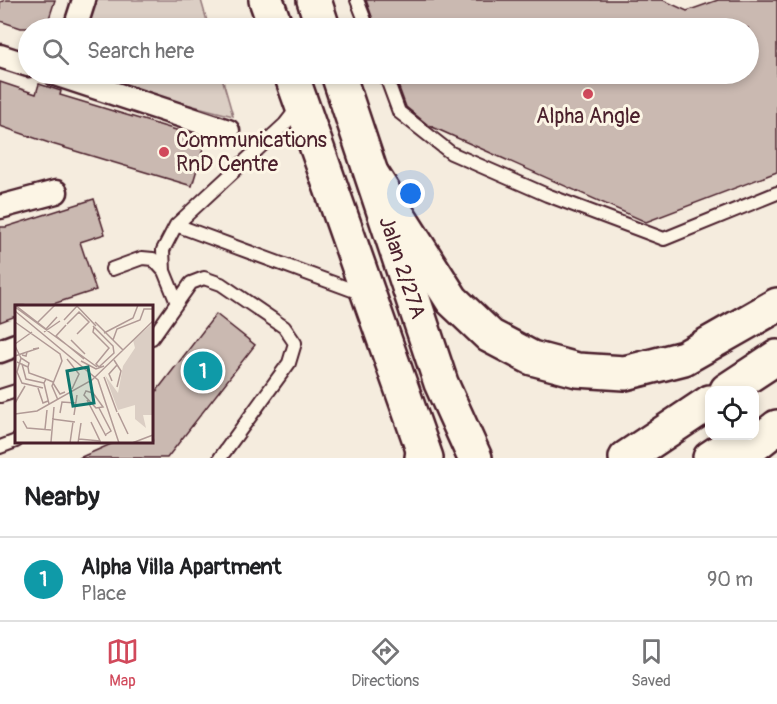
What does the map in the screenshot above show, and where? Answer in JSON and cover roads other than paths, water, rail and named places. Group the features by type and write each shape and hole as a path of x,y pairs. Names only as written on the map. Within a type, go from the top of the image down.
{"main road":[{"path":"266,0 272,18"},
{"path":"314,0 320,18"},
{"name":"Jalan 2/27A","path":"341,84 441,383 475,458"},
{"name":"Jalan 2/27A","path":"296,88 424,456"},
{"path":"373,176 452,300 490,336 532,358 577,370 625,373 684,358 777,305"},
{"path":"720,386 777,346"},
{"path":"732,386 777,357"},
{"path":"615,458 705,396"},
{"path":"626,458 705,405"},
{"path":"759,425 777,413"},
{"path":"738,458 777,427"},
{"path":"710,458 736,440"}],"street":[{"path":"78,18 84,0"},
{"path":"0,56 18,62"},
{"path":"89,84 228,131"},
{"path":"0,207 56,192"},
{"path":"0,351 15,345"}],"lane":[{"path":"357,0 364,18"},
{"path":"389,84 399,112 452,153 547,195 664,238 777,193"},
{"path":"177,303 164,271 163,250 176,225 285,124 296,88"},
{"path":"176,225 369,296"},
{"path":"112,269 142,258 153,260 164,271"},
{"path":"153,337 191,283 204,278 221,284 284,327 295,343 289,363 220,458"},
{"path":"0,396 15,391"},
{"path":"0,447 15,441"}],"place":[{"name":"Alpha Angle","path":"588,94"},
{"name":"Communications RnD Centre","path":"164,152"},
{"name":"Alpha Villa Apartment","path":"203,371"}]}
